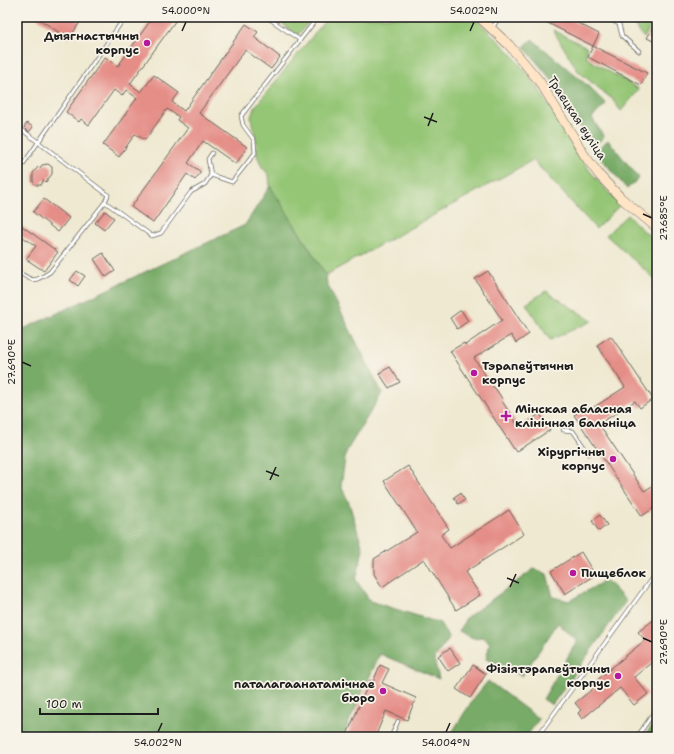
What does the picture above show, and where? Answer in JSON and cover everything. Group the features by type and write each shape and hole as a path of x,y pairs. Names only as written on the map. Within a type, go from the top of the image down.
{"street":[{"name":"Траецкая вуліца","path":"479,17 509,45 540,82 585,156 600,176 624,201 657,228"}],"lane":[{"path":"17,173 125,17"},
{"path":"267,17 300,40"},
{"path":"211,175 232,182 255,153 254,140 243,125 241,116 318,17"},
{"path":"492,29 499,17"},
{"path":"605,17 619,24 622,36 639,52"},
{"path":"17,126 108,195 105,202 50,272 38,280 31,280 17,271"},
{"path":"105,202 152,236 156,236 161,233 191,192 205,184 211,175 208,159 212,153"},
{"path":"563,430 573,431 588,454"},
{"path":"537,737 657,571"},
{"path":"637,737 657,708"},
{"path":"392,737 391,736 398,721"}],"green space":[{"path":"273,17 313,17 298,35"},
{"path":"328,17 470,17 479,22 511,53 537,86 590,171 608,192 621,204 596,229 533,160 326,275 270,186 269,175 262,167 257,155 256,140 251,117 254,108"},
{"path":"628,17 655,17 644,38"},
{"path":"553,30 587,47 586,58 639,89 621,111 612,99 578,71"},
{"path":"532,39 588,86 606,104 592,118 604,137 593,147 580,127 561,91 524,47"},
{"path":"608,140 639,178 627,189 595,151"},
{"path":"270,186 326,275 327,284 382,393 346,452 341,486 349,503 363,549 356,580 370,601 440,623 449,638 434,659 439,679 380,654 342,737 17,737 17,332 245,225"},
{"path":"627,215 657,243 657,281 606,235"},
{"path":"546,291 592,321 550,340 526,304"},
{"path":"534,569 547,574 553,597 569,601 606,580 626,601 552,705 543,699 577,641 558,623 522,676 486,659 490,643 483,637 473,638 459,631 466,618"},
{"path":"488,681 539,719 526,737 449,737 474,698"},
{"path":"657,719 657,737 644,737"}],"building":[{"path":"36,17 73,17 80,22 69,39"},
{"path":"153,17 173,17 176,20 130,84 141,92 154,75 179,93 172,102 184,111 246,24 258,32 254,37 280,57 271,69 245,50 199,113 247,147 236,164 203,141 188,163 201,172 195,180 187,174 153,223 131,207 188,128 177,120 179,117 167,109 145,140 135,134 119,157 103,145 137,98 126,90 122,96 114,90 89,125 81,119 79,122 66,112 105,57 118,66"},
{"path":"536,17 566,17 599,34 593,46"},
{"path":"657,19 657,43 647,38"},
{"path":"593,46 647,73 641,85 588,57"},
{"path":"27,123 33,127 29,132 24,127"},
{"path":"48,164 52,167 52,174 46,182 44,180 41,185 36,185 33,182 33,173 38,167 40,168 42,165"},
{"path":"44,199 69,218 58,232 33,212"},
{"path":"105,211 114,218 104,230 95,223"},
{"path":"22,226 58,252 44,271 26,259 36,246 17,233"},
{"path":"103,253 115,271 106,277 94,259"},
{"path":"77,271 85,276 78,286 70,280"},
{"name":"Тэрапеўтычны корпус","path":"488,271 529,334 516,343 511,335 474,358 503,400 502,401 519,427 540,414 550,430 516,452 450,351 464,343 465,345 502,320 475,279"},
{"path":"461,310 468,321 457,329 450,318"},
{"name":"Хірургічны корпус","path":"611,336 653,399 640,408 635,401 599,424 644,491 657,483 657,506 642,516 574,415 587,406 590,410 625,387 597,345"},
{"path":"390,367 400,382 389,388 379,373"},
{"path":"408,466 449,529 441,535 450,548 509,510 524,534 465,572 480,595 456,610 424,559 382,587 374,574 374,559 417,532 384,481"},
{"path":"460,493 465,500 458,504 454,497"},
{"path":"600,515 607,525 599,531 592,521"},
{"name":"Пищеблок","path":"581,552 595,575 565,594 551,571"},
{"name":"Фізіятэрапеўтычны корпус","path":"657,617 657,658 634,677 648,694 634,705 620,688 582,719 578,713 581,710 575,703 600,683 597,680 645,640 638,632"},
{"path":"450,648 460,663 448,671 438,656"},
{"name":"паталагаанатамічнае бюро","path":"380,665 389,669 382,683 416,698 407,720 386,711 375,737 346,737 370,680 373,682"},
{"path":"473,665 486,674 470,698 456,689"}],"place":[{"name":"Дыягнастычны корпус","path":"147,43"},
{"name":"Тэрапеўтычны корпус","path":"474,373"},
{"name":"Мінская абласная клінічная бальніца","path":"506,416"},
{"name":"Хірургічны корпус","path":"613,459"},
{"name":"Пищеблок","path":"573,573"},
{"name":"Фізіятэрапеўтычны корпус","path":"618,676"},
{"name":"паталагаанатамічнае бюро","path":"383,691"}]}
